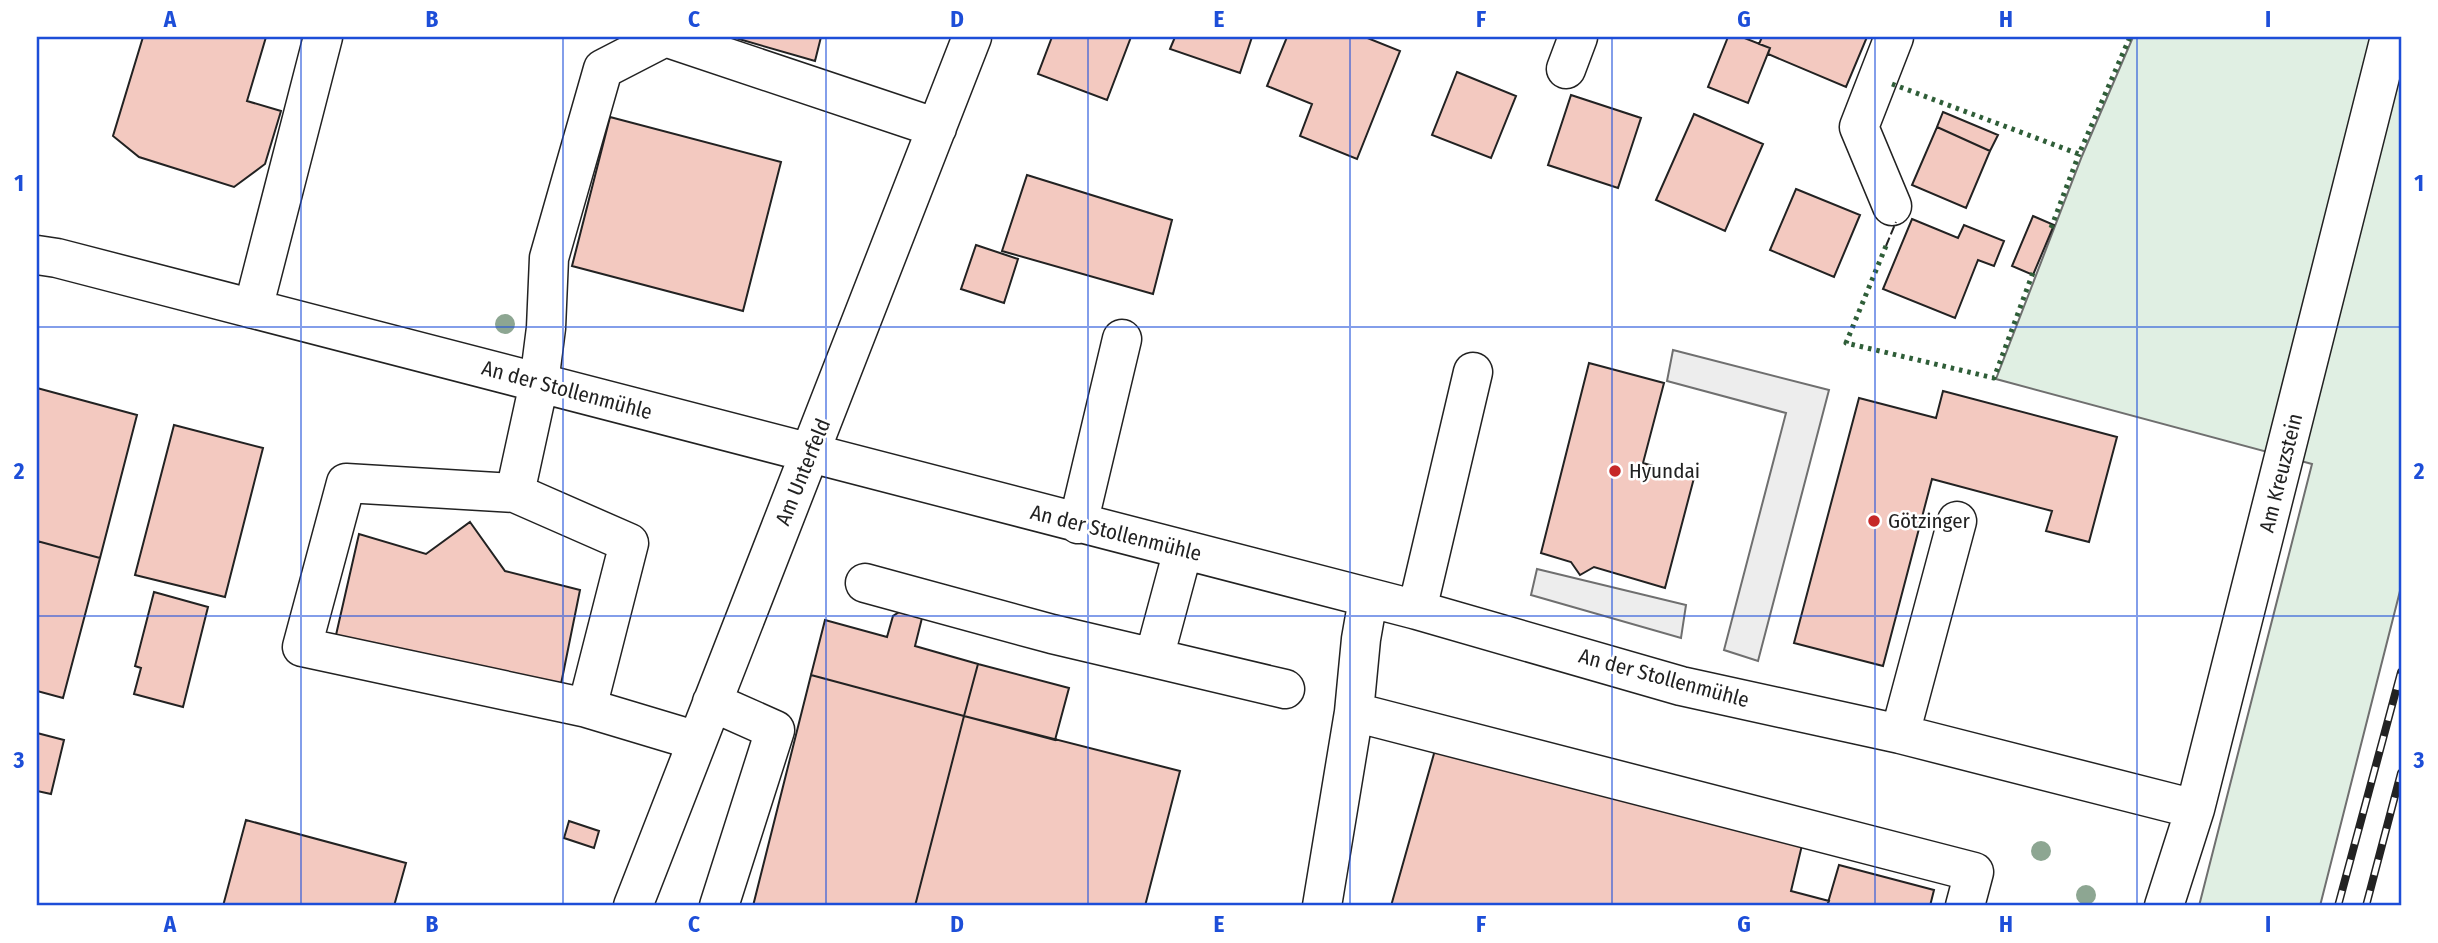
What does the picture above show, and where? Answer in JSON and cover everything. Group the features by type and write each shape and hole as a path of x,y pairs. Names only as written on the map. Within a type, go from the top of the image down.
{"street":[{"path":"253,309 323,37"},
{"path":"515,493 539,383 546,328 549,258 603,69 665,37 937,128"},
{"name":"Am Unterfeld","path":"633,906 972,37"},
{"path":"1892,206 1859,127 1894,37"},
{"name":"Am Kreuzstein","path":"2164,906 2195,809 2390,37"},
{"name":"An der Stollenmühle","path":"37,256 57,258 1417,610 1681,686 1900,734 2195,809"},
{"path":"1078,524 1122,339"},
{"path":"1417,610 1474,372"},
{"path":"587,708 629,543 515,493 346,483 302,647 587,708 697,741"},
{"path":"1900,734 1957,521"},
{"path":"1154,658 1183,551"},
{"path":"866,583 1052,634 1285,689"},
{"path":"1322,906 1354,712 1368,598"},
{"path":"712,702 775,730 719,906"},
{"path":"1354,712 1974,872 1965,906"}],"green space":[{"path":"2133,37 2401,37 2401,587 2320,906 2199,906 2312,464 1996,379 2082,156"}],"shaded area":[{"path":"1673,350 1829,390 1758,661 1724,650 1786,413 1667,381"},
{"path":"1537,569 1686,605 1681,638 1531,595"}],"building":[{"path":"143,37 266,37 247,101 281,111 265,164 234,187 139,157 113,136"},
{"path":"732,37 821,37 815,61"},
{"path":"1052,37 1131,37 1107,100 1038,74"},
{"path":"1175,37 1252,37 1240,73 1170,49"},
{"path":"1287,37 1365,37 1400,51 1357,159 1300,136 1312,104 1267,86"},
{"path":"1728,37 1742,37 1770,48 1748,103 1708,87"},
{"path":"1762,37 1867,37 1846,87 1768,54 1770,48 1759,44"},
{"path":"1457,72 1516,96 1491,158 1432,135"},
{"path":"1571,95 1641,118 1618,188 1548,165"},
{"path":"1943,112 1998,135 1990,151 1937,127"},
{"path":"1694,114 1763,144 1725,231 1656,200"},
{"path":"610,117 781,162 743,311 572,266"},
{"path":"1937,127 1990,151 1966,208 1912,185"},
{"path":"1027,175 1172,220 1153,294 1002,251"},
{"path":"1796,189 1860,215 1834,277 1770,250"},
{"path":"2033,216 2054,225 2033,275 2012,266"},
{"path":"1912,219 1958,238 1964,225 2004,241 1994,266 1978,260 1955,318 1883,289"},
{"path":"976,245 1018,259 1004,303 961,289"},
{"name":"Hyundai","path":"1589,363 1664,383 1643,463 1694,478 1665,588 1594,567 1580,575 1571,562 1541,553"},
{"path":"37,388 137,415 100,558 37,541"},
{"name":"Götzinger","path":"1943,391 2117,437 2089,542 2046,531 2052,511 1932,479 1883,666 1794,643 1859,398 1936,418"},
{"path":"174,425 263,448 225,597 135,575"},
{"path":"470,522 505,571 580,590 560,689 336,635 359,534 426,554"},
{"path":"37,541 100,558 63,698 37,691"},
{"path":"154,592 208,607 183,707 134,694 141,668 135,666"},
{"path":"904,609 923,614 915,646 978,664 964,716 811,675 825,620 887,637 893,616"},
{"path":"978,664 1069,688 1055,740 964,716"},
{"path":"811,675 964,716 915,906 753,906"},
{"path":"964,716 1180,771 1145,906 915,906"},
{"path":"37,733 64,740 51,794 37,791"},
{"path":"1437,743 1803,841 1791,891 1829,901 1827,906 1391,906"},
{"path":"246,820 406,863 394,906 223,906"},
{"path":"569,821 599,831 594,848 564,838"},
{"path":"1839,865 1934,890 1930,906 1827,906"}],"railway":[{"path":"2338,906 2401,672"},
{"path":"2366,906 2401,773"}],"hedge":[{"path":"1892,84 2079,154 2130,37"},
{"path":"2051,228 2079,154"},
{"path":"1886,246 1846,343 1994,378 2034,270"}],"fence":[{"path":"1886,246 1896,222"}],"place":[{"name":"Hyundai","path":"1615,471"},
{"name":"Götzinger","path":"1874,521"}]}
